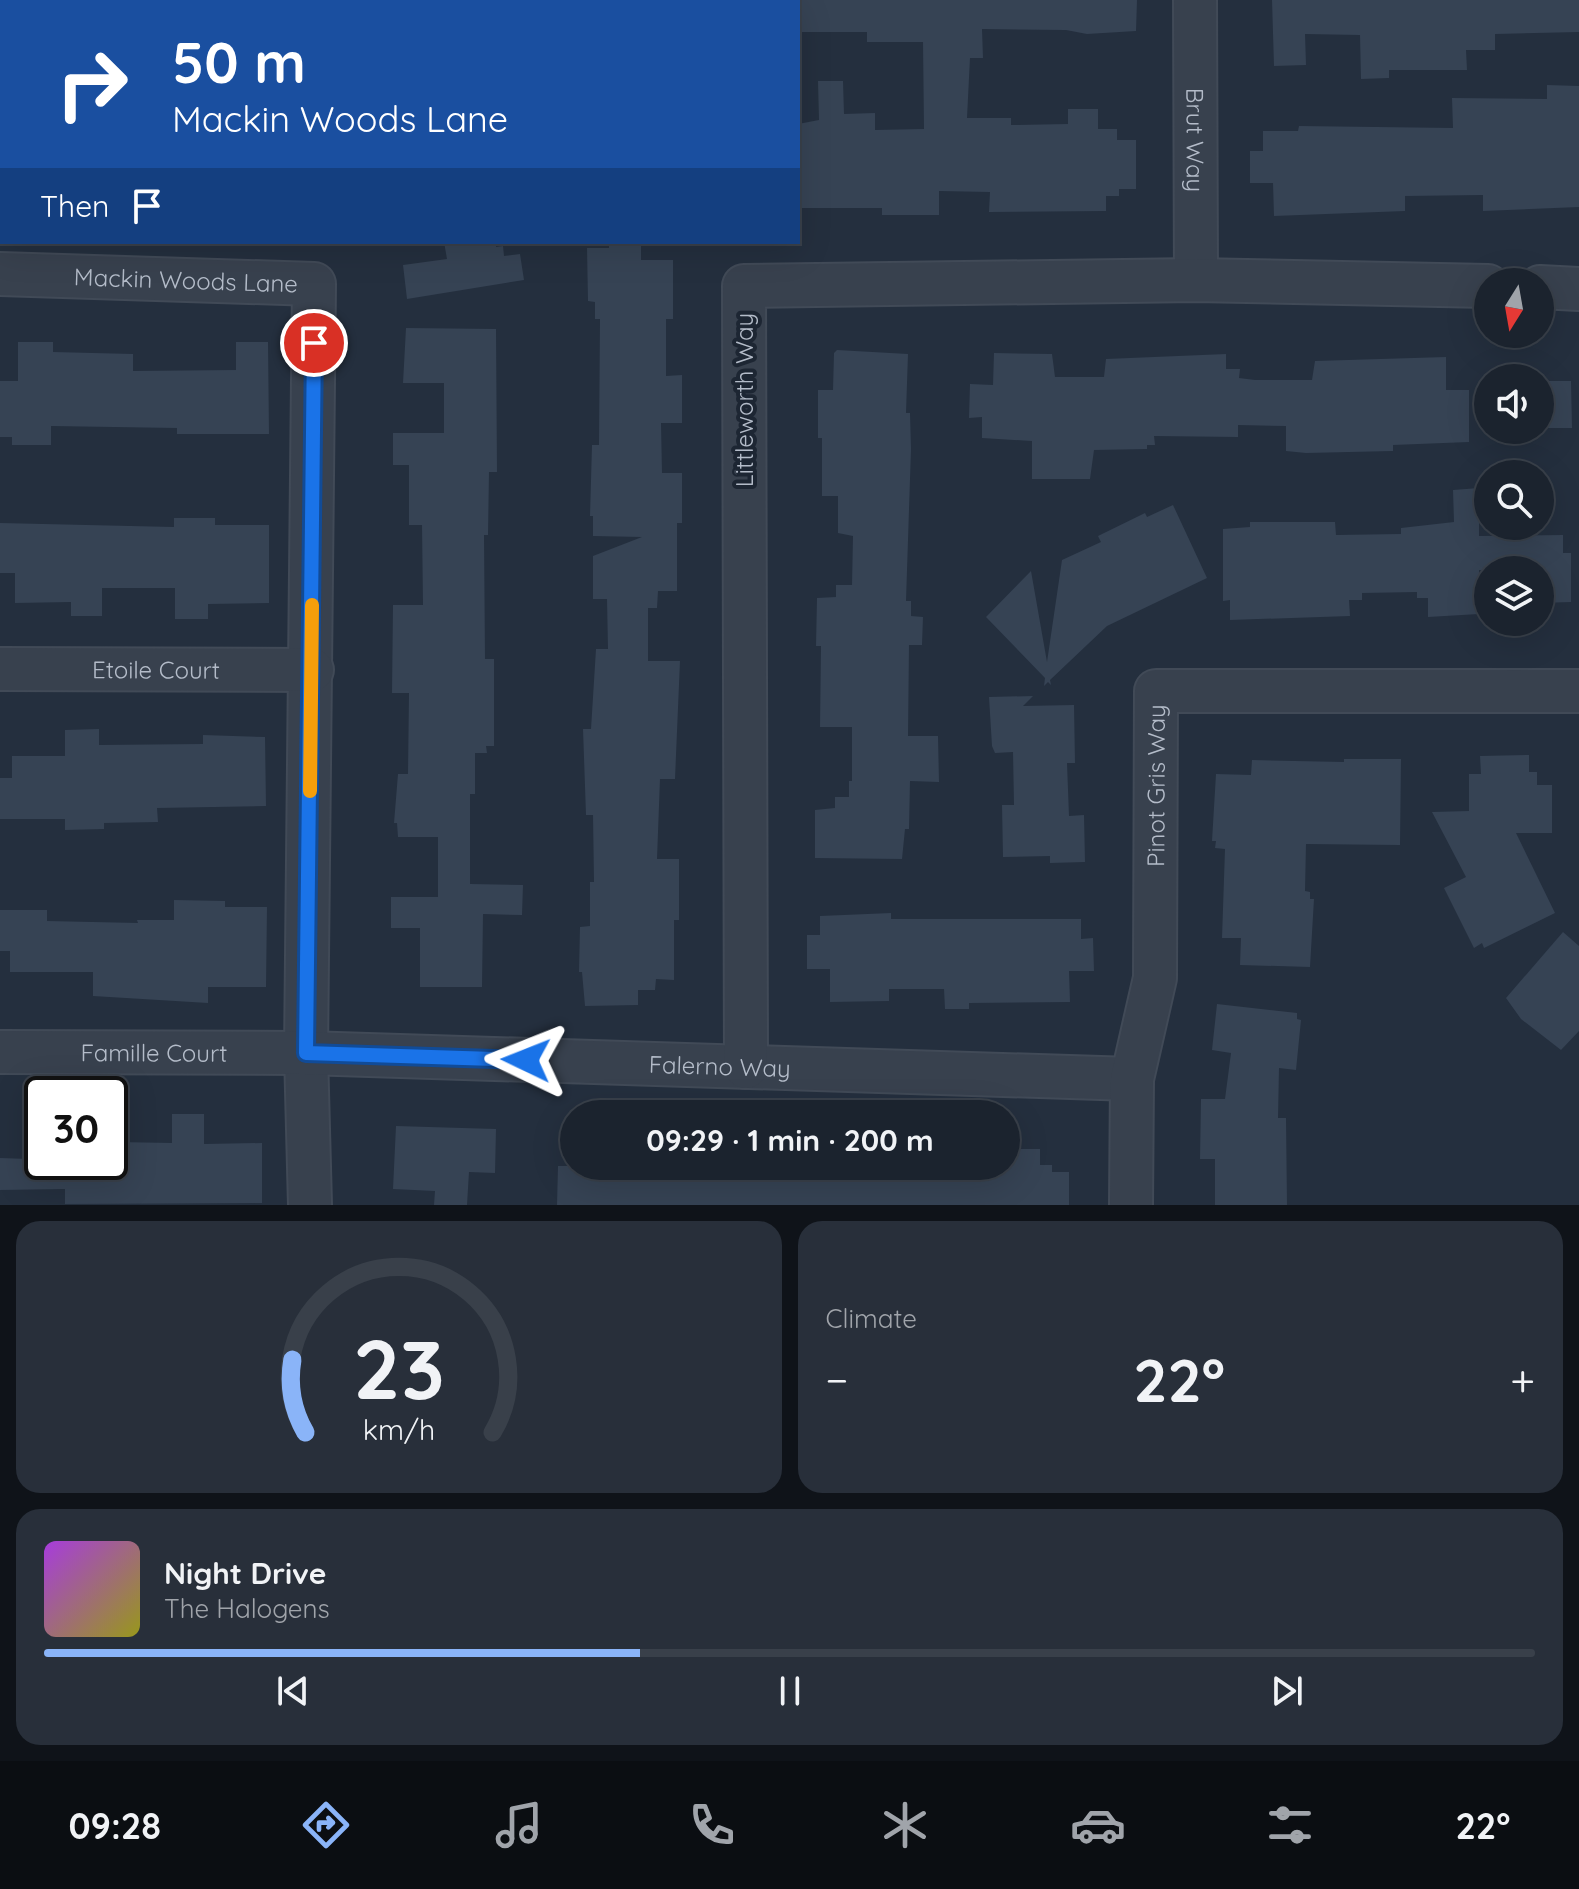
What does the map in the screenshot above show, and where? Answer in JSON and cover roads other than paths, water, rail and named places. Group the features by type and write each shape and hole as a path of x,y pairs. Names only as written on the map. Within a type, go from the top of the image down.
{"street":[{"name":"Brut Way","path":"1195,0 1196,280"},
{"name":"Mackin Woods Lane","path":"0,274 314,284 306,1053 310,1205"},
{"name":"Littleworth Way","path":"746,1067 744,286 1196,280 1474,286"},
{"path":"1554,288 1579,289"},
{"name":"Etoile Court","path":"0,669 312,670"},
{"name":"Pinot Gris Way","path":"1131,1205 1132,1079 1155,978 1156,691 1579,691"},
{"name":"Famille Court","path":"0,1052 306,1053"},
{"name":"Falerno Way","path":"306,1053 1132,1079"}]}
